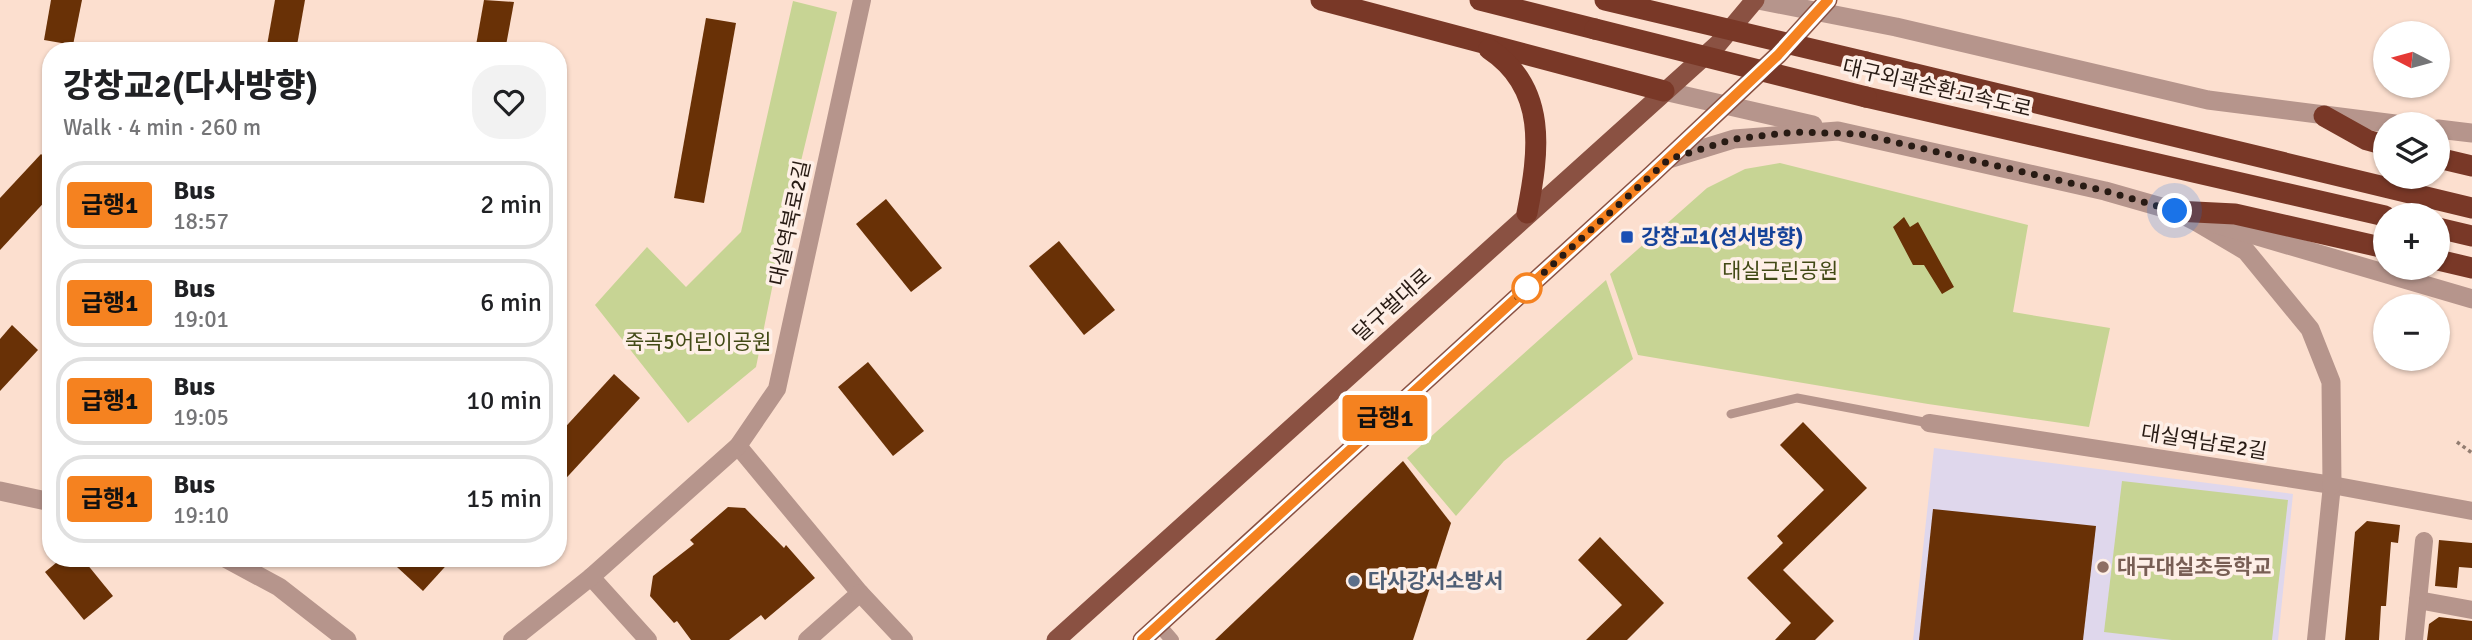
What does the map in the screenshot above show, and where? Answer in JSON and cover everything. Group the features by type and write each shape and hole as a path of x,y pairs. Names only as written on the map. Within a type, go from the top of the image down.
{"highway":[{"path":"1321,0 1664,90"},
{"name":"대구외곽순환고속도로","path":"1480,0 1866,97 2373,213"},
{"name":"대구외곽순환고속도로","path":"1605,0 2472,208"},
{"path":"1473,38 1511,64 1531,102 1538,156 1527,213"},
{"path":"2324,116 2373,142"},
{"path":"2450,161 2472,166"},
{"path":"2175,211 2235,214 2373,245"},
{"path":"2450,231 2472,236"},
{"path":"2450,263 2472,268"}],"main road":[{"name":"달구벌대로","path":"1056,640 1527,213 1718,44 1757,0"},
{"path":"1142,640 1166,633 1669,159 1824,6"}],"street":[{"name":"대실역북로2길","path":"512,640 591,577 738,446 777,389 862,0"},
{"path":"1757,0 1824,6 2208,100 2373,122"},
{"path":"1664,90 2105,191 2472,299"},
{"path":"2450,130 2472,133"},
{"path":"1669,159 1734,139 1838,131"},
{"path":"2175,211 2246,251 2310,329 2331,382 2332,485 2316,640"},
{"name":"대실역남로2길","path":"1929,423 2332,485 2472,511"},
{"path":"738,446 860,593 904,640"},
{"path":"0,491 42,500"},
{"path":"2414,640 2424,541"},
{"path":"242,567 279,587 347,640"},
{"path":"591,577 648,640"},
{"path":"807,640 860,593"},
{"path":"2418,600 2472,610"}],"lane":[{"path":"1731,414 1797,398 1929,423"}],"path":[{"path":"2457,442 2472,453"}],"shaded area":[{"name":"대구대실초등학교","path":"1934,448 2293,494 2278,640 1913,640"}],"green space":[{"name":"죽곡5어린이공원","path":"793,1 837,12 781,244 756,367 688,423 595,305 647,247 686,287 741,232"},
{"name":"대실근린공원","path":"1780,163 2028,225 2013,312 2110,328 2089,427 1928,404 1638,355 1610,274 1707,188 1745,169"},
{"path":"1606,280 1633,359 1504,461 1456,516 1407,458"},
{"path":"2122,481 2288,500 2272,640 2172,640 2104,632"}],"building":[{"path":"51,0 82,0 74,42 44,40"},
{"path":"275,0 305,0 298,42 268,42"},
{"path":"484,0 514,2 507,42 477,42"},
{"path":"706,18 736,23 704,203 674,198"},
{"path":"42,155 42,205 0,250 0,198"},
{"path":"886,199 942,268 911,292 856,224"},
{"path":"1904,217 1910,227 1918,222 1954,287 1942,294 1924,265 1913,265 1893,227"},
{"path":"1059,241 1115,310 1084,335 1029,266"},
{"path":"12,325 38,350 0,391 0,339"},
{"path":"868,362 924,431 893,456 838,387"},
{"path":"614,374 640,398 567,477 567,425"},
{"path":"1803,422 1867,488 1783,570 1834,621 1815,640 1775,640 1791,623 1747,578 1783,543 1777,536 1824,490 1780,445"},
{"name":"다사강서소방서","path":"1403,461 1451,523 1413,640 1215,640"},
{"path":"728,507 745,508 784,548 786,545 815,578 765,620 761,615 729,640 691,640 677,621 674,623 650,596 653,576 694,544 690,540"},
{"path":"1933,509 2096,526 2083,640 1919,640"},
{"path":"2367,521 2400,525 2398,543 2391,542 2386,606 2381,606 2379,640 2345,640 2355,532"},
{"path":"1600,537 1664,603 1627,640 1586,640 1622,605 1578,560"},
{"path":"2439,540 2472,543 2472,568 2459,567 2457,588 2435,586"},
{"path":"51,567 89,567 113,596 84,620 45,572"},
{"path":"397,567 445,567 423,591"},
{"path":"2439,617 2472,621 2472,640 2427,640 2429,624"}],"bus line":[{"name":"급행1","path":"1142,640 1652,174 1778,55 1828,0"}],"place":[{"name":"강창교1(성서방향)","path":"1627,237"},
{"name":"대구대실초등학교","path":"2103,567"},
{"name":"다사강서소방서","path":"1354,581"}],"route":[{"path":"1527,288 1517,297 1669,159 1734,139 1795,132 1838,131 1860,134 2105,191 2175,211"}]}
